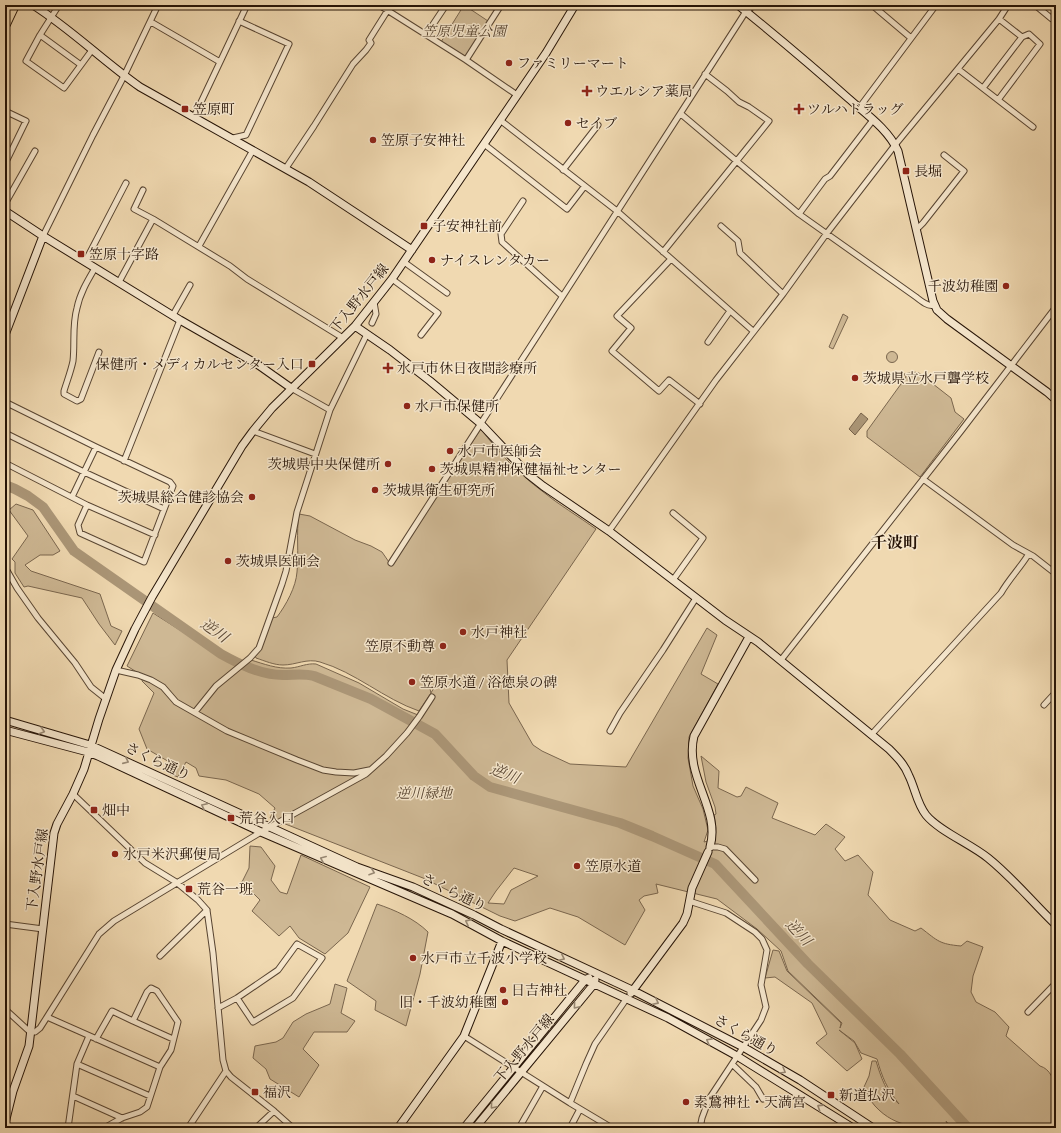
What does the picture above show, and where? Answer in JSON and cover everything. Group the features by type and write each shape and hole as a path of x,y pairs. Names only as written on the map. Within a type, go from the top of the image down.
{"highway":[{"path":"5,24 14,5"}],"street":[{"path":"33,5 51,17 124,76 140,87 286,168 412,250"},
{"path":"59,5 26,61 64,88 92,50"},
{"path":"5,335 43,236 92,136 151,22 158,5"},
{"path":"194,117 246,5"},
{"path":"379,5 466,60 517,95"},
{"path":"286,168 353,64 371,43 369,40 391,5"},
{"path":"426,35 446,5"},
{"path":"466,60 501,5"},
{"name":"下入野水戸線","path":"5,1122 13,1091 26,1056 54,833 84,770 89,748 116,670 144,610 231,462 253,431 291,388 355,326 392,279 546,52 575,5"},
{"path":"738,5 873,120 886,132 895,145 898,151 934,305 941,314 1056,400"},
{"path":"391,563 746,11 756,5"},
{"path":"872,5 911,38"},
{"path":"859,108 936,5"},
{"path":"1035,5 1052,19 1056,18"},
{"path":"609,532 651,470 827,233 895,145 999,19 1006,6"},
{"path":"999,19 1022,37"},
{"path":"233,138 246,135 289,44 238,21"},
{"path":"151,22 220,62"},
{"path":"983,88 1022,37 1029,34 1040,44 998,100"},
{"path":"40,35 81,65"},
{"path":"958,69 1033,127"},
{"path":"664,252 736,160 769,121 749,107 738,102 727,91 705,74"},
{"path":"5,111 26,121 5,164"},
{"path":"681,114 799,214 916,297 925,303 932,306 934,305"},
{"path":"500,120 584,187 617,211 754,331"},
{"path":"799,214 825,179 830,176 873,120"},
{"path":"563,170 598,125"},
{"path":"484,144 567,209 584,187"},
{"path":"199,246 254,150"},
{"path":"5,204 34,151"},
{"path":"917,229 964,171 944,155"},
{"path":"85,262 126,182"},
{"path":"143,190 134,209 199,246 247,279 343,338"},
{"path":"523,201 501,234 502,242 562,296"},
{"path":"5,211 85,262 180,320 257,364 291,388 330,410"},
{"path":"119,282 153,219"},
{"path":"721,226 738,241 740,253 783,294"},
{"path":"671,259 617,316 631,328 612,351 659,391 669,380 700,404"},
{"path":"404,262 447,293"},
{"path":"95,268 86,284 77,307 71,371 64,394 77,400 80,399 99,352"},
{"path":"392,279 438,313 421,335"},
{"path":"173,315 190,285"},
{"path":"372,323 376,314 374,302"},
{"path":"781,660 1056,307"},
{"path":"708,342 730,311"},
{"path":"124,461 180,320"},
{"path":"355,326 430,381 480,423 529,475 609,532 749,637 758,642 892,752 902,763 926,815 935,823 1001,868 1056,924"},
{"path":"195,712 216,686 259,648 286,571 297,512 330,410 367,334"},
{"path":"5,402 170,482 173,486 144,562 80,533 78,525 87,505"},
{"path":"253,431 315,454"},
{"path":"5,433 164,509"},
{"path":"72,497 96,447"},
{"path":"5,463 87,505 155,534"},
{"path":"923,479 1013,545 1028,555 1033,556 1056,574"},
{"path":"673,513 703,538 673,580"},
{"path":"871,735 1001,593 1028,555"},
{"path":"5,567 17,588 38,618 75,663 90,687 106,699"},
{"path":"610,731 620,713 664,650 696,598"},
{"path":"570,1103 595,1044 632,990 679,930 687,914 692,888 709,850 713,831 712,823 697,781 692,756 692,744 694,736 749,637"},
{"path":"116,670 138,675 151,680 163,687 176,702 238,737 323,770 336,772 369,770"},
{"path":"1044,705 1056,692"},
{"path":"5,1009 30,1032 35,1032 40,1028 100,934 114,921 176,882 261,832 366,774 410,729 432,697"},
{"name":"さくら通り","path":"5,720 89,748 357,866 412,887 632,990 743,1047 800,1080 873,1128"},
{"name":"さくら通り","path":"5,730 89,748 261,832 452,914 502,941 668,1018 737,1056 853,1128"},
{"path":"73,794 145,863 176,882 198,900 207,910 223,1060 226,1071 231,1077 293,1128"},
{"path":"709,850 718,847 725,850 755,880"},
{"path":"689,901 726,913 755,932 762,939 767,950 761,986 766,1007 761,1020 709,1099 700,1128"},
{"path":"160,956 207,910"},
{"path":"5,924 43,929"},
{"path":"398,1128 464,1036 502,941"},
{"path":"218,1008 237,998 278,970 297,944 322,958 293,998 253,1022 237,998"},
{"name":"下入野水戸線","path":"464,1128 586,980 596,974"},
{"name":"下入野水戸線","path":"475,1128 594,984 596,974"},
{"path":"1028,1012 1056,983"},
{"path":"104,1128 122,1118 140,1112 147,1107 160,1067 171,1050 178,1022 157,991 151,988 146,992 133,1021"},
{"path":"96,1039 112,1011 173,1039"},
{"path":"47,1017 160,1067"},
{"path":"68,1128 77,1064 89,1036"},
{"path":"464,1036 612,1128"},
{"path":"77,1064 150,1096"},
{"path":"732,1064 756,1087 763,1099"},
{"path":"188,1128 226,1071"},
{"path":"519,1128 543,1086"},
{"path":"73,1096 122,1118"},
{"path":"570,1128 580,1109"},
{"path":"256,1128 274,1111"}],"green space":[{"name":"笠原児童公園","path":"464,5 488,21 465,57 441,42"},
{"path":"843,314 848,317 833,349 829,347"},
{"path":"890,352 894,352 896,353 896,361 890,362 887,359 887,355"},
{"path":"914,372 919,373 951,398 955,412 964,419 920,477 867,437 867,431 906,377 904,374"},
{"name":"逆川緑地","path":"481,429 494,446 533,484 596,529 507,660 509,703 533,745 542,751 570,764 626,767 707,628 717,635 701,674 718,684 689,737 688,758 693,786 703,809 708,830 704,842 715,839 716,828 714,815 716,814 706,782 701,756 719,771 718,788 737,797 741,796 746,787 778,803 772,818 815,835 826,824 845,837 835,849 845,861 858,855 873,872 868,895 890,920 915,931 921,928 935,939 943,943 961,946 967,941 983,947 973,976 971,992 976,1002 995,1012 1009,1027 1006,1036 1040,1066 1047,1070 1051,1076 1056,1093 1056,1128 951,1128 946,1121 950,1128 929,1128 910,1126 883,1114 872,1102 864,1087 869,1076 872,1061 876,1061 887,1090 899,1104 885,1083 877,1059 861,1053 854,1041 839,1030 855,1043 862,1059 847,1071 816,1043 827,1034 812,1003 775,977 765,978 773,950 779,951 787,971 841,1023 840,1028 842,1023 788,971 781,951 757,929 717,899 656,884 658,893 644,896 639,900 645,910 625,945 578,917 550,908 515,921 500,916 423,878 270,818 275,808 259,794 226,780 199,776 196,768 186,762 178,777 170,774 171,763 147,749 139,729 154,693 142,681 143,676 127,666 153,613 241,669 251,660 281,668 294,668 316,664 359,683 403,709 418,715 430,694 419,711 394,700 333,666 315,661 280,665 256,658 255,656 261,649 272,618 277,617 290,596 295,584 298,565 299,514 310,516 355,540 382,552 391,565","holes":["435,686 431,693 430,689","514,868 538,876 511,890 504,904 488,903"]},
{"path":"16,504 33,510 60,551 53,555 40,555 25,565 31,571 100,594 111,626 122,631 115,645 82,598 28,586 24,587 15,573 15,562 12,559 28,536 9,510"},
{"path":"250,846 261,847 275,866 271,880 280,892 287,894 301,855 370,887 348,933 325,954 299,938 290,926 279,936 252,911 260,900 242,882 249,868"},
{"path":"377,904 404,915 428,932 420,974 406,1026 375,1010 376,1001 347,981"},
{"path":"335,984 347,988 341,1013 355,1021 347,1032 314,1032 303,1049 319,1065 299,1097 270,1079 266,1069 253,1058 255,1046 276,1042 283,1038 293,1022 306,1014 330,1004"}],"shaded area":[{"path":"861,413 868,419 855,435 849,429"}],"waterway":[{"name":"逆川","path":"5,485 28,496 43,507 74,551 228,658 258,671 275,675 298,674 314,676 371,699 435,734 474,776 490,787 620,823 715,864 808,964 900,1054 968,1128"}],"place":[{"name":"ファミリーマート","path":"509,63"},
{"name":"ウエルシア薬局","path":"587,91"},
{"name":"笠原町","path":"185,109"},
{"name":"ツルハドラッグ","path":"799,109"},
{"name":"セイブ","path":"568,123"},
{"name":"笠原子安神社","path":"373,140"},
{"name":"長堀","path":"906,171"},
{"name":"子安神社前","path":"424,226"},
{"name":"笠原十字路","path":"81,254"},
{"name":"ナイスレンタカー","path":"432,260"},
{"name":"千波幼稚園","path":"1006,286"},
{"name":"保健所・メディカルセンター入口","path":"312,364"},
{"name":"水戸市休日夜間診療所","path":"388,368"},
{"name":"茨城県立水戸聾学校","path":"855,378"},
{"name":"水戸市保健所","path":"407,406"},
{"name":"水戸市医師会","path":"450,451"},
{"name":"茨城県中央保健所","path":"388,464"},
{"name":"茨城県精神保健福祉センター","path":"432,469"},
{"name":"茨城県衛生研究所","path":"375,490"},
{"name":"茨城県総合健診協会","path":"252,497"},
{"name":"茨城県医師会","path":"228,561"},
{"name":"水戸神社","path":"463,632"},
{"name":"笠原不動尊","path":"443,646"},
{"name":"笠原水道 / 浴徳泉の碑","path":"412,682"},
{"name":"畑中","path":"94,810"},
{"name":"荒谷入口","path":"231,818"},
{"name":"水戸米沢郵便局","path":"115,854"},
{"name":"笠原水道","path":"577,866"},
{"name":"荒谷一班","path":"189,889"},
{"name":"水戸市立千波小学校","path":"413,958"},
{"name":"日吉神社","path":"503,990"},
{"name":"旧・千波幼稚園","path":"505,1002"},
{"name":"福沢","path":"255,1092"},
{"name":"新道払沢","path":"831,1095"},
{"name":"素鵞神社・天満宮","path":"686,1102"}],"district":[{"name":"千波町","path":"895,542"}]}
